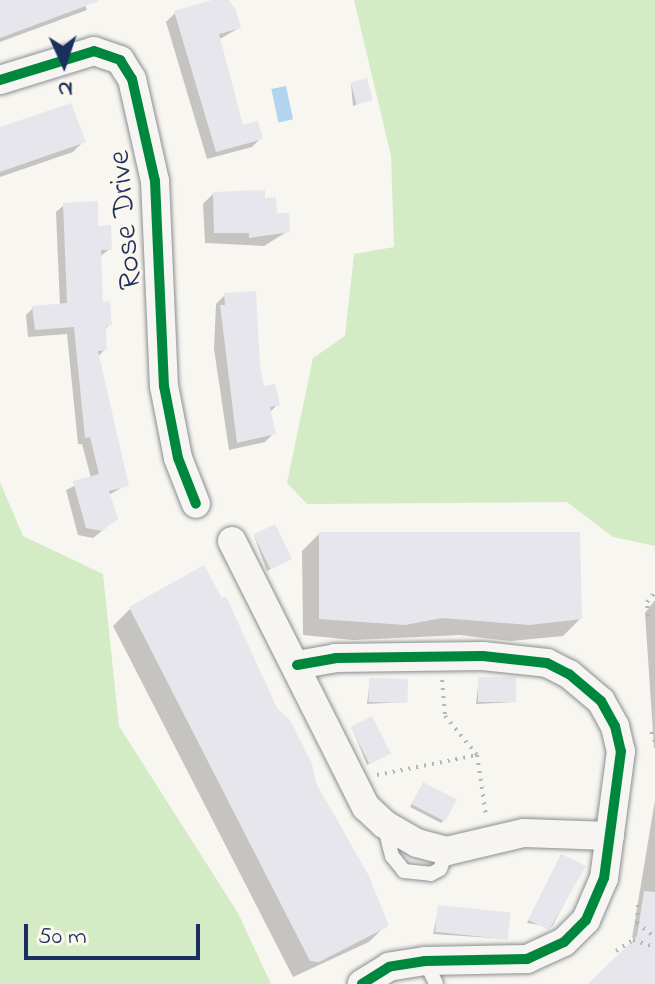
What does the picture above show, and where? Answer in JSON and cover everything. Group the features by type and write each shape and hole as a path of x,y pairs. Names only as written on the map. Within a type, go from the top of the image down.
{"street":[{"name":"Rose Drive","path":"0,80 94,51 120,60 132,79 155,181 164,386 178,458 196,504"},
{"path":"232,541 366,807 384,824 417,843 447,851 493,844 524,833 610,836"},
{"path":"297,665 335,658 511,656 547,663 569,674 601,701 621,751 604,878 586,920 551,952 430,972 389,967 362,984"}],"path":[{"path":"648,616 647,602 655,592"},
{"path":"440,657 445,716 477,755 493,844"},
{"path":"651,732 655,741"},
{"path":"354,781 477,755"},
{"path":"638,905 637,923 655,937"},
{"path":"616,951 633,940 655,947"}],"green space":[{"path":"354,0 655,0 655,546 613,537 567,502 307,504 287,483 313,358 345,336 354,254 394,247 391,156"},
{"path":"0,482 23,536 103,574 119,726 238,913 271,984 0,984"}],"water":[{"path":"286,86 293,119 278,122 271,89"}],"building":[{"path":"0,0 99,0 99,1 0,38"},
{"path":"212,0 229,0 236,10 241,28 219,34 243,125 258,121 263,139 216,152 174,11"},
{"path":"367,78 373,100 357,105 351,82"},
{"path":"71,103 86,142 0,172 0,127"},
{"path":"265,190 265,198 276,197 277,213 289,213 290,232 249,238 249,233 214,233 213,192"},
{"path":"98,201 98,226 111,225 112,250 101,250 103,302 110,301 112,325 106,326 107,350 98,351 129,486 109,491 118,519 102,531 86,528 73,481 99,474 90,437 85,438 74,327 35,330 32,306 67,303 63,203"},
{"path":"256,291 264,386 275,384 280,405 270,407 276,434 237,443 220,305 225,305 224,293"},
{"path":"275,524 292,559 271,570 253,535"},
{"path":"319,532 580,532 582,619 529,625 442,618 405,625 319,619"},
{"path":"204,565 222,598 226,596 277,708 290,720 312,764 316,783 369,876 389,926 319,962 310,961 129,607"},
{"path":"478,677 516,677 516,702 478,702"},
{"path":"369,678 408,679 408,703 369,702"},
{"path":"372,716 391,753 370,764 351,727"},
{"path":"423,782 457,799 446,822 412,804"},
{"path":"561,854 586,866 549,930 528,920"},
{"path":"644,891 655,892 655,984 588,984 637,936"},
{"path":"438,905 511,913 508,939 435,932"}],"cycle path":[{"path":"0,80 94,51 120,60 132,79 155,181 164,386 178,458 196,504"},
{"path":"297,665 335,658 483,656 547,663 569,674 601,701 615,726 621,751 604,878 586,920 564,942 527,959 425,961 389,967 362,984"}]}
